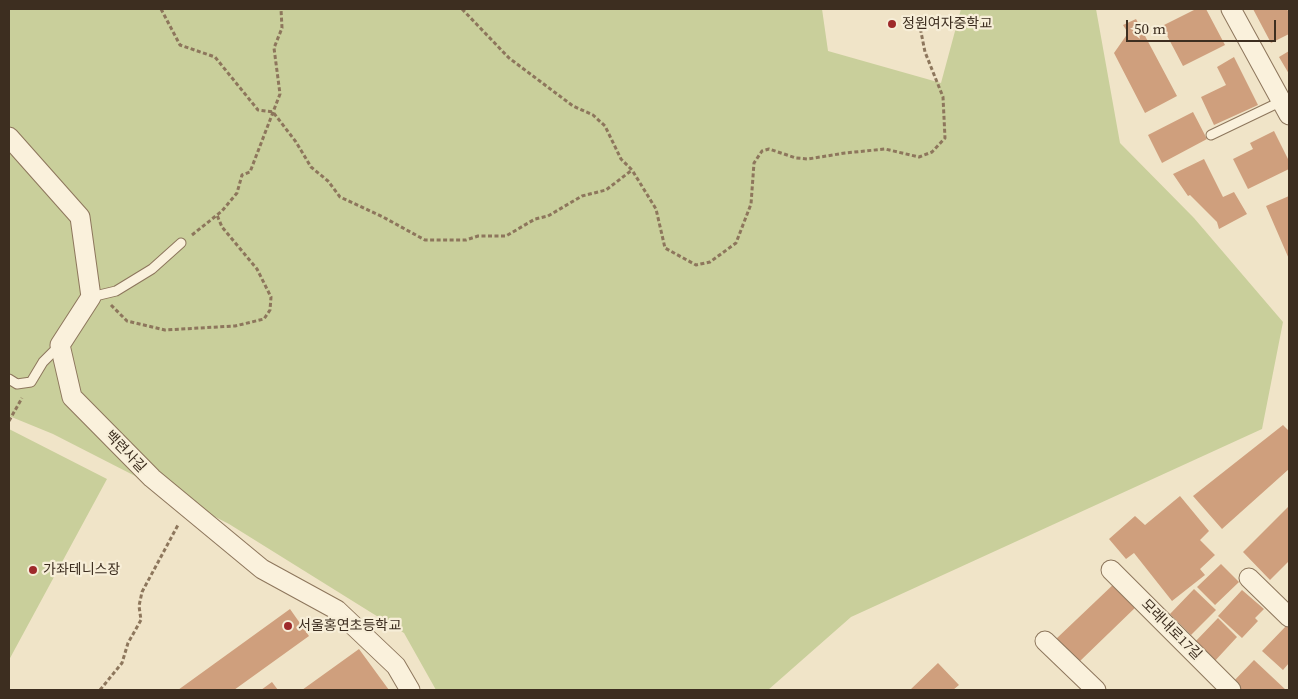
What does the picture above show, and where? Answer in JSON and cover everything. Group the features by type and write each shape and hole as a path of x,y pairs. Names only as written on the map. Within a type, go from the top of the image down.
{"street":[{"path":"1231,9 1286,108"},
{"path":"9,137 80,217 97,296 60,345"},
{"name":"백련사길","path":"60,345 72,397 152,478 262,570 337,610 396,666 410,690"},
{"name":"모래내로17길","path":"1111,570 1231,690"},
{"path":"1249,578 1289,617"},
{"path":"1045,641 1096,690"}],"lane":[{"path":"1211,135 1286,108"},
{"path":"97,296 116,291 152,269 181,243"},
{"path":"9,379 17,384 31,382 43,362 60,345"}],"path":[{"path":"161,9 180,45 215,57 258,110 273,112 296,142 310,167 328,180 340,197 383,217 425,240 466,240 478,236 506,236 536,219 548,216 582,196 606,190 632,170"},
{"path":"181,243 222,211 237,193 242,174 250,172 280,94 274,48 282,28 280,9"},
{"path":"462,9 509,58 573,106 593,115 605,126 621,159 632,170 656,209 665,248 696,265 710,262 736,243 751,204 754,163 762,151 769,149 808,160 845,153 885,149 919,157 932,152 944,138 943,97 925,52 920,26"},
{"path":"97,296 127,321 165,330 235,326 264,319 270,310 271,297 257,269 222,227 217,215"},
{"path":"9,421 31,382"},
{"path":"100,690 122,662 128,643 140,620 142,592 187,508"}],"green space":[{"path":"9,9 822,9 828,51 941,83 961,9 1096,9 1120,143 1194,218 1283,322 1262,429 851,617 768,690 436,690 404,633 229,524 53,434 9,416"},
{"name":"가좌테니스장","path":"9,429 107,479 9,660"}],"building":[{"path":"1196,9 1206,9 1225,45 1183,66 1162,26"},
{"path":"1253,9 1287,9 1289,13 1289,34 1271,43"},
{"path":"1136,19 1177,96 1145,113 1114,53 1128,33 1123,25"},
{"path":"1289,51 1289,74 1279,57"},
{"path":"1234,57 1258,105 1214,125 1201,97 1226,85 1217,67"},
{"path":"1193,112 1207,139 1162,163 1148,135"},
{"path":"1274,131 1289,161 1289,169 1248,189 1233,159 1253,149 1250,143"},
{"path":"1204,159 1223,197 1234,192 1247,214 1219,229 1217,222 1190,195 1188,196 1173,174"},
{"path":"1289,196 1289,259 1266,206"},
{"path":"1283,425 1289,431 1289,469 1222,529 1193,496"},
{"path":"1180,496 1209,531 1200,540 1215,555 1200,569 1205,575 1172,601 1134,553 1126,559 1109,539 1135,516 1145,525"},
{"path":"1289,506 1289,561 1270,580 1243,552"},
{"path":"1221,564 1239,582 1215,605 1197,587"},
{"path":"1117,581 1139,604 1079,662 1056,639"},
{"path":"1194,589 1216,610 1191,635 1170,614"},
{"path":"1242,590 1264,609 1255,618 1258,621 1242,638 1218,616"},
{"path":"290,609 309,636 234,690 178,690"},
{"path":"1218,618 1237,637 1213,663 1193,644"},
{"path":"1287,625 1289,627 1289,663 1283,670 1262,651"},
{"path":"359,649 389,690 302,690"},
{"path":"1254,660 1286,690 1236,690 1230,685"},
{"path":"938,663 959,685 953,690 910,690"},
{"path":"272,682 278,690 261,690"}],"place":[{"name":"정원여자중학교","path":"892,24"},
{"name":"가좌테니스장","path":"33,570"},
{"name":"서울홍연초등학교","path":"288,626"}]}
